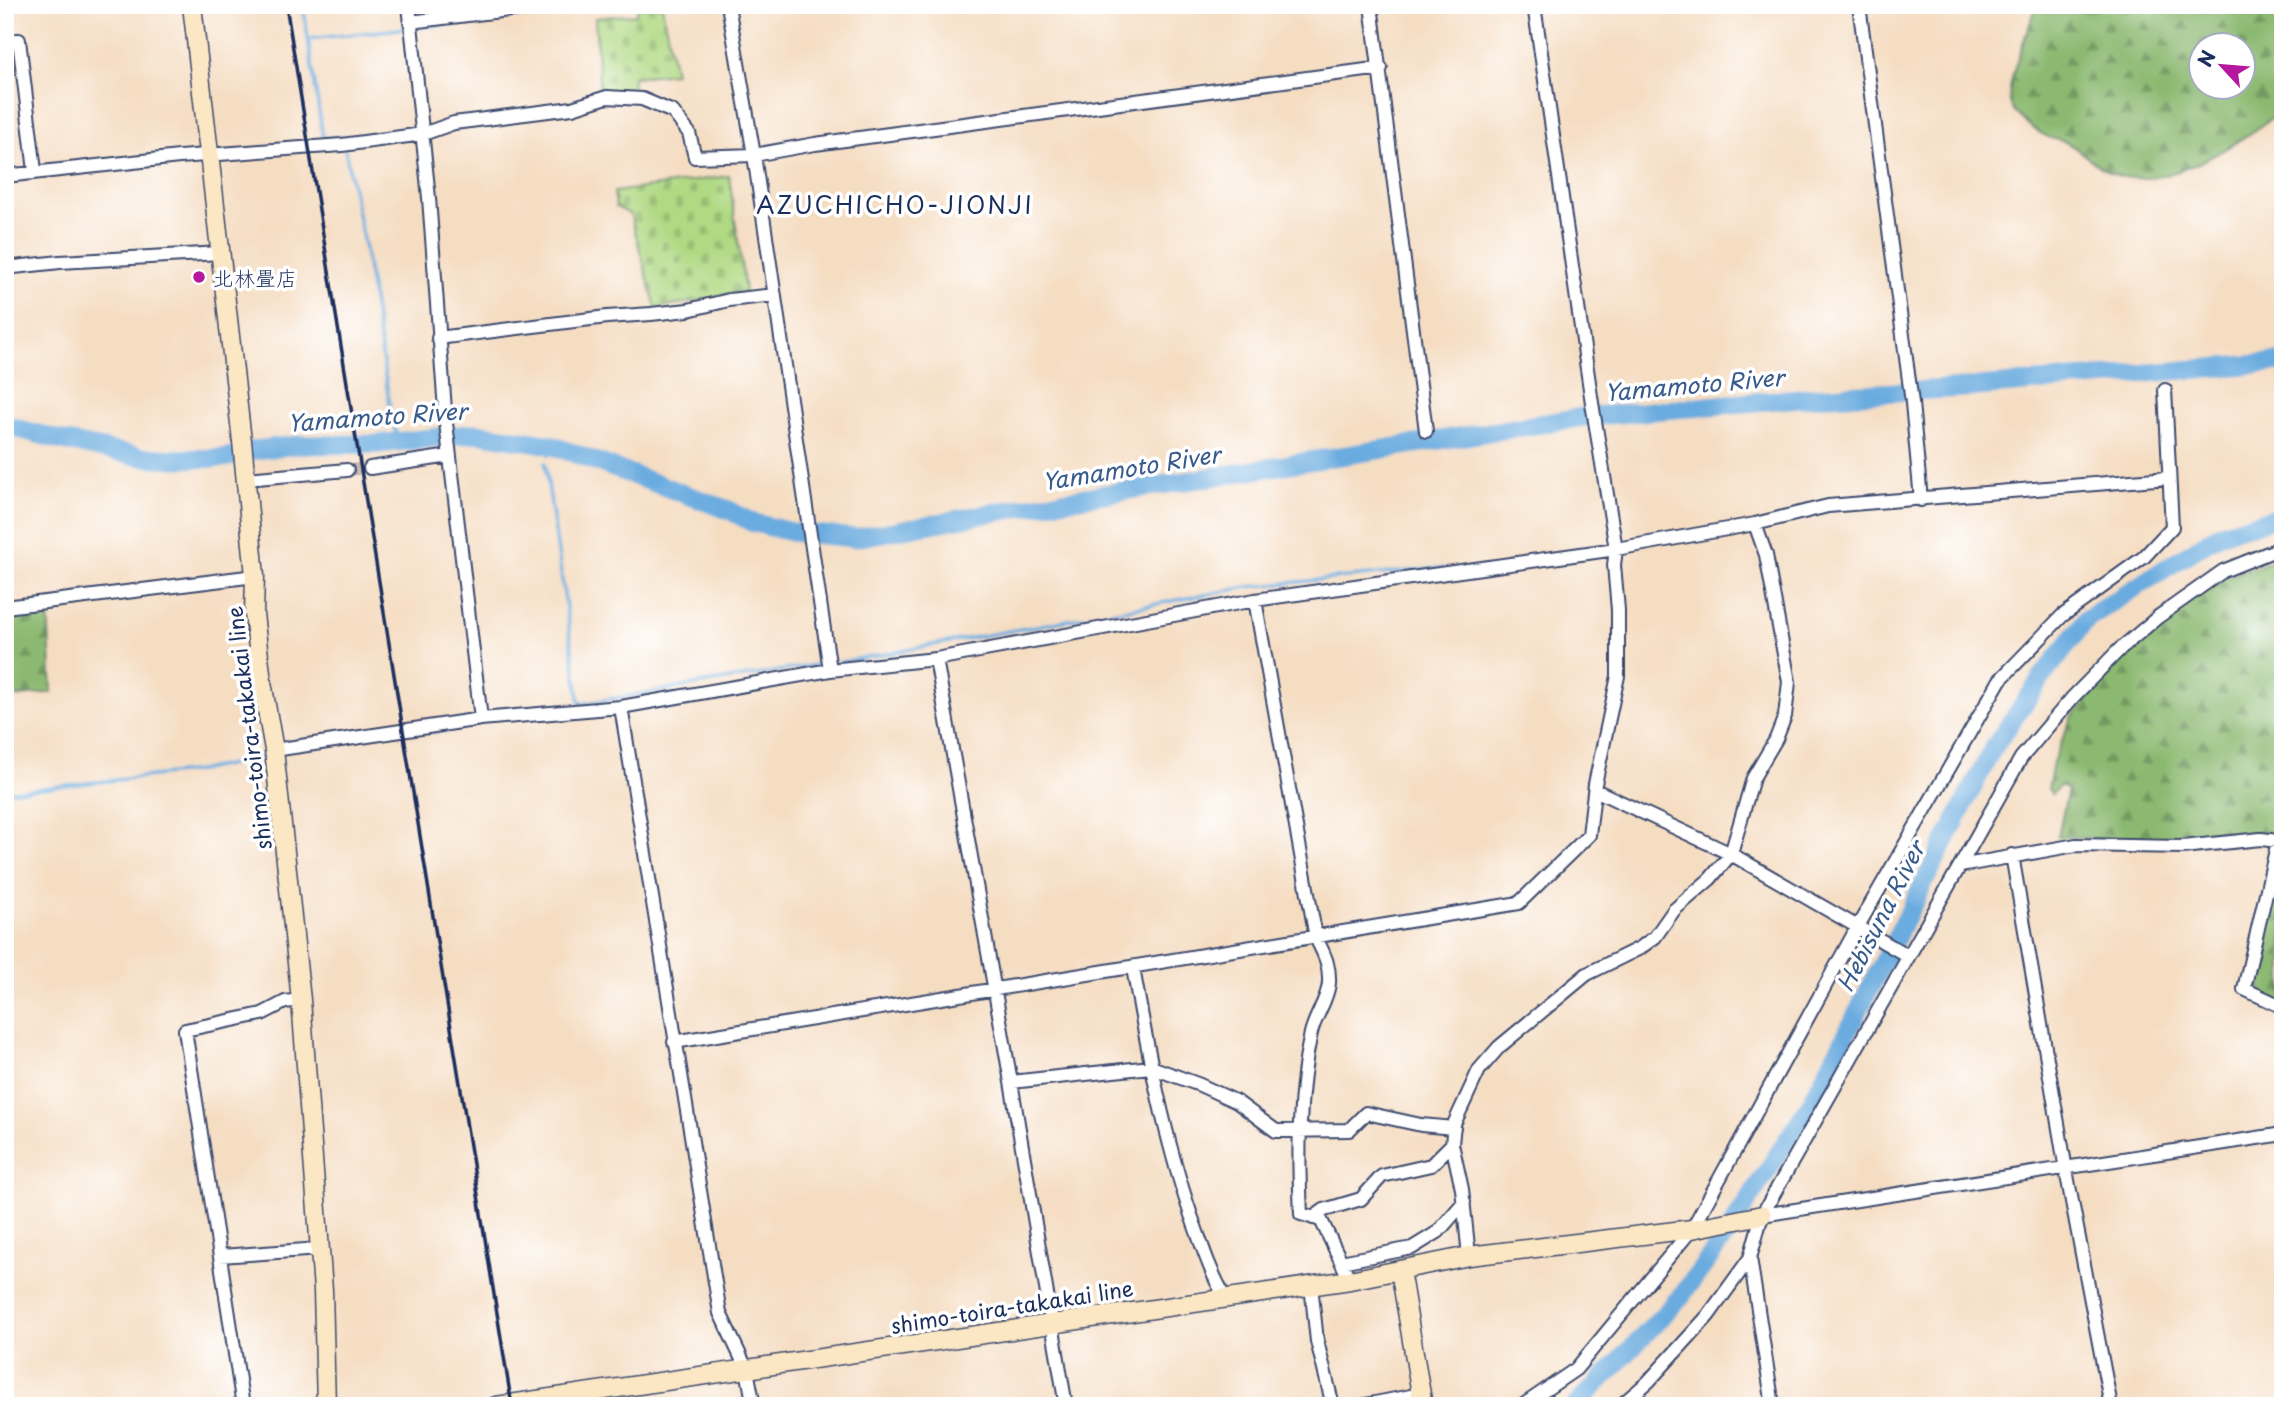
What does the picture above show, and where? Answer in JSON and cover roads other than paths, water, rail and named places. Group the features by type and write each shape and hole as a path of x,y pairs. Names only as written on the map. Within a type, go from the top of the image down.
{"main road":[{"name":"shimo-toira-takakai line","path":"192,5 242,441 255,576 254,614 274,750 301,1000 320,1249 326,1406"},
{"name":"shimo-toira-takakai line","path":"495,1406 1350,1279 1469,1256 1692,1229 1762,1215"},
{"path":"1400,1270 1422,1400"}],"street":[{"path":"409,5 423,134 446,423 481,719"},
{"path":"410,22 550,5"},
{"path":"728,5 754,155 830,670"},
{"path":"1371,5 1426,431"},
{"path":"674,1042 1519,903 1589,835 1595,790 1618,677 1618,610 1614,565 1616,549 1534,5"},
{"path":"1858,5 1909,377 1921,500"},
{"path":"5,41 19,40 35,171"},
{"path":"5,176 179,157 344,145 423,134 454,123 572,108 607,97 628,97 654,102 673,112 689,133 695,157 754,155 815,144 1381,68"},
{"path":"5,268 60,262 221,253"},
{"path":"438,338 688,310 729,300 775,295"},
{"path":"1522,1406 1576,1369 1692,1229 1858,926 2000,680 2062,616 2144,557 2172,527 2165,390"},
{"path":"370,468 450,453"},
{"path":"245,473 347,470"},
{"path":"274,750 481,719 621,707 830,670 936,659 1255,600 1616,549 1755,524 1828,506 2168,478"},
{"path":"1469,1256 1464,1202 1452,1144 1454,1128 1479,1070 1499,1047 1587,974 1640,948 1655,937 1674,911 1710,879 1731,854 1753,778 1776,740 1785,716 1789,682 1766,555 1755,524"},
{"path":"1620,1406 1648,1382 1708,1316 1750,1258 1762,1215 2021,758 2073,697 2120,649 2158,617 2223,571 2283,547"},
{"path":"5,607 255,576"},
{"path":"1255,600 1315,938 1329,962 1329,987 1312,1032 1303,1088 1298,1163 1301,1214 1321,1220 1350,1279"},
{"path":"936,659 1066,1406"},
{"path":"621,707 720,1313 747,1370 754,1406"},
{"path":"1595,790 1731,854 1908,956"},
{"path":"1960,866 2076,845 2182,847 2261,839 2277,841 2244,989 2283,1007"},
{"path":"2012,855 2066,1170 2111,1406"},
{"path":"1133,968 1151,1067 1179,1180 1212,1276 1225,1297"},
{"path":"243,1406 185,1030 262,1014 285,1002 301,1000"},
{"path":"1011,1082 1151,1067 1237,1102 1276,1130 1349,1130 1366,1113 1421,1125 1454,1128"},
{"path":"1762,1215 2066,1170 2283,1134"},
{"path":"1313,1218 1324,1210 1361,1199 1382,1176 1431,1165 1452,1144"},
{"path":"1400,1270 1403,1259 1412,1248 1438,1232 1464,1202"},
{"path":"1341,1262 1412,1248"},
{"path":"220,1256 320,1249"},
{"path":"1750,1258 1773,1406"},
{"path":"1311,1285 1317,1341 1334,1406"},
{"path":"1360,1406 1422,1400"}],"waterway":[{"path":"303,5 323,138 342,137 343,141"},
{"path":"420,27 620,5"},
{"path":"308,39 409,28"},
{"path":"345,149 364,244 393,425 400,442"},
{"name":"Yamamoto River","path":"5,425 63,441 142,457 177,459 224,458 255,450 296,445 378,444 477,433 551,445 731,511 751,522 791,532 855,538 1024,507 1583,417 2283,362"},
{"path":"549,455 551,445"},
{"path":"545,463 580,704 821,664"},
{"name":"Hebisuna River","path":"1575,1406 1682,1295 1726,1235 1811,1103 1992,750 2045,673 2088,618 2221,533 2283,516"},
{"path":"836,663 1247,587 1442,568"},
{"path":"432,732 450,730"},
{"path":"5,792 198,771 269,756"}],"tunnel":[{"path":"347,470 370,468"}],"railway":[{"path":"286,5 512,1406"}],"place":[{"name":"北林畳店","path":"199,277"}],"district":[{"name":"AZUCHICHO-JIONJI","path":"895,204"}]}
